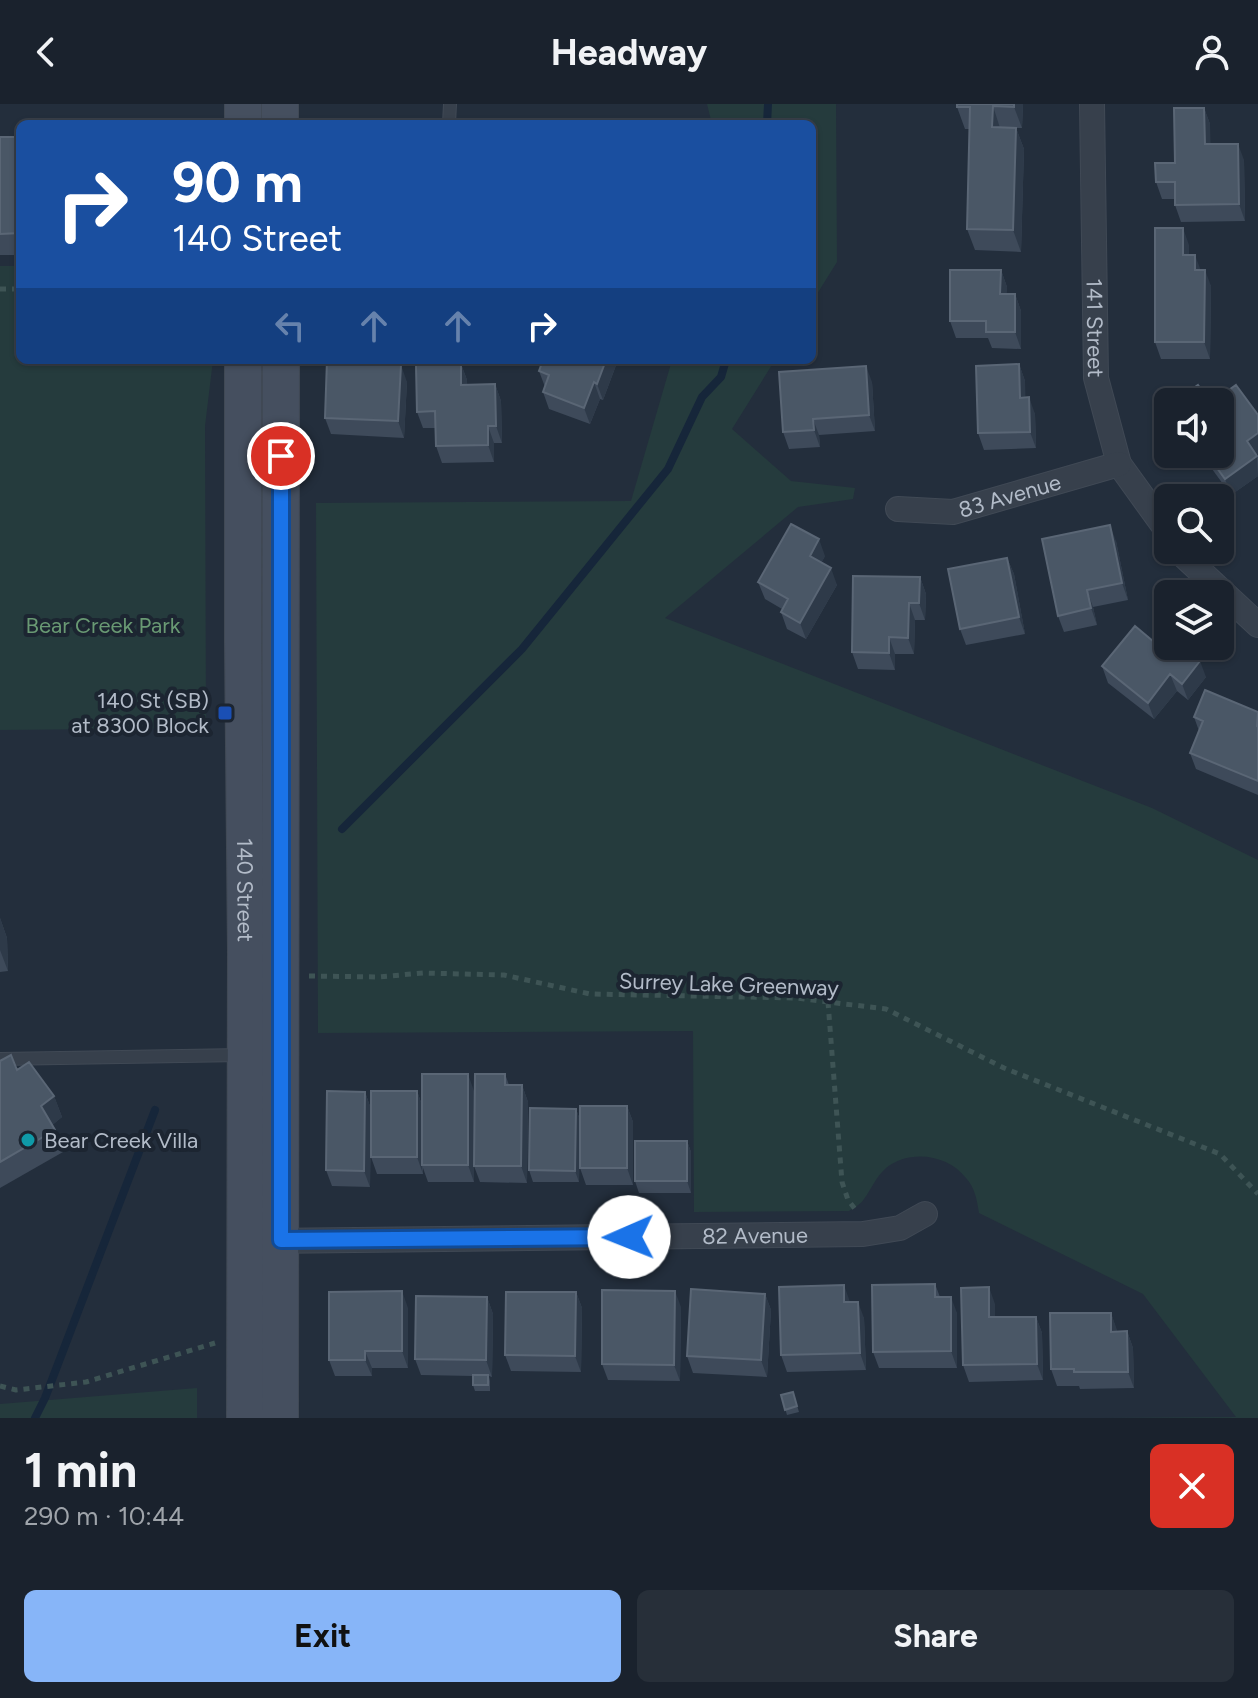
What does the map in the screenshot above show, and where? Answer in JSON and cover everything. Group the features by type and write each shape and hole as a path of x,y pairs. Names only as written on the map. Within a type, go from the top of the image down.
{"main road":[{"name":"140 Street","path":"243,364 245,1418"},
{"name":"140 Street","path":"280,1418 281,364"}],"street":[{"name":"141 Street","path":"1092,104 1096,378 1119,464 1154,513"},
{"name":"83 Avenue","path":"898,509 953,512 1119,464"},
{"path":"1192,564 1258,625"},
{"name":"82 Avenue","path":"245,1241 863,1234 900,1228 925,1214"}],"lane":[{"path":"0,1059 245,1055"}],"path":[{"name":"Surrey Lake Greenway","path":"298,976 504,975 590,994 796,998 886,1009 1004,1068 1220,1154 1258,1194"},
{"path":"828,1002 842,1182 848,1200 856,1211"},
{"path":"0,1386 16,1390 86,1382 215,1343"}],"green space":[{"path":"707,104 836,104 837,262 816,296 816,120 711,120"},
{"name":"Bear Creek Park","path":"0,266 16,266 16,364 213,364 205,426 206,728 0,730"},
{"path":"671,364 773,364 732,429 791,481 855,488 853,499 798,507 665,618 1152,808 1258,860 1258,1418 1100,1418 1236,1417 1143,1294 979,1213 969,1182 958,1170 939,1159 917,1156 895,1162 883,1171 861,1202 849,1211 694,1212 693,1031 318,1033 316,503 631,501"},
{"path":"197,1388 197,1418 0,1418 0,1404"}],"building":[{"path":"957,104 1014,104 1014,107 993,106 992,127 1016,128 1013,230 967,229 970,107 957,107"},
{"path":"1174,108 1204,108 1205,144 1238,144 1239,204 1175,205 1175,182 1156,182 1155,163 1175,163"},
{"path":"0,137 16,137 16,233 0,234"},
{"path":"1155,228 1183,228 1183,255 1195,255 1195,270 1205,270 1204,342 1155,342"},
{"path":"950,270 1001,270 1000,294 1015,294 1015,332 986,332 986,321 950,321"},
{"path":"327,364 401,365 398,421 325,418"},
{"path":"461,364 461,385 495,384 496,426 488,426 488,445 436,446 435,411 417,412 416,365"},
{"path":"542,364 604,364 584,408 543,392 549,375 539,371"},
{"path":"1019,364 1020,398 1029,397 1030,432 978,433 976,366"},
{"path":"866,366 869,415 813,419 814,430 783,432 779,372"},
{"path":"1236,385 1258,415 1258,433 1247,441 1257,456 1225,479 1217,468 1234,468 1232,388"},
{"path":"791,524 819,539 810,556 831,568 800,623 781,612 788,599 758,582"},
{"path":"1110,525 1122,583 1087,590 1091,608 1058,616 1042,539"},
{"path":"1007,558 1019,617 960,629 948,569"},
{"path":"853,576 920,577 919,603 909,603 908,638 889,637 889,653 852,652"},
{"path":"1135,626 1154,642 1154,660 1200,661 1182,684 1170,674 1148,703 1102,666"},
{"path":"1205,690 1258,712 1258,781 1190,753 1203,721 1194,717"},
{"name":"Bear Creek Villa","path":"11,1055 17,1070 29,1062 54,1096 41,1106 55,1130 0,1162 0,1061"},
{"path":"422,1074 468,1074 468,1165 422,1165"},
{"path":"475,1074 505,1074 505,1085 522,1085 521,1166 474,1166"},
{"path":"327,1091 365,1092 364,1171 326,1170"},
{"path":"371,1091 417,1091 417,1157 371,1157"},
{"path":"580,1106 627,1106 627,1168 580,1168"},
{"path":"530,1108 576,1109 575,1171 529,1170"},
{"path":"635,1141 687,1141 687,1181 635,1181"},
{"path":"935,1284 935,1297 951,1297 951,1351 873,1352 872,1285"},
{"path":"844,1285 844,1302 858,1302 860,1353 781,1355 779,1287"},
{"path":"989,1287 989,1317 1036,1317 1037,1364 963,1365 961,1288"},
{"path":"691,1289 765,1294 761,1360 687,1356"},
{"path":"602,1290 675,1291 674,1365 602,1364"},
{"path":"402,1291 402,1351 365,1351 365,1360 329,1360 329,1292"},
{"path":"506,1292 576,1292 575,1356 505,1355"},
{"path":"416,1296 487,1297 486,1360 415,1359"},
{"path":"1050,1313 1111,1313 1111,1332 1127,1331 1128,1372 1051,1369"},
{"path":"473,1375 488,1375 488,1385 473,1385"},
{"path":"793,1392 797,1406 785,1410 781,1395"}],"waterway":[{"path":"767,120 768,104"},
{"path":"342,829 522,649 668,469 702,397 721,377 725,364"},
{"path":"35,1418 155,1110"}],"place":[{"name":"140 St (SB) at 8300 Block","path":"225,713"},
{"name":"Bear Creek Villa","path":"28,1140"}],"route":[{"path":"281,456 281,1240 629,1237"}]}
